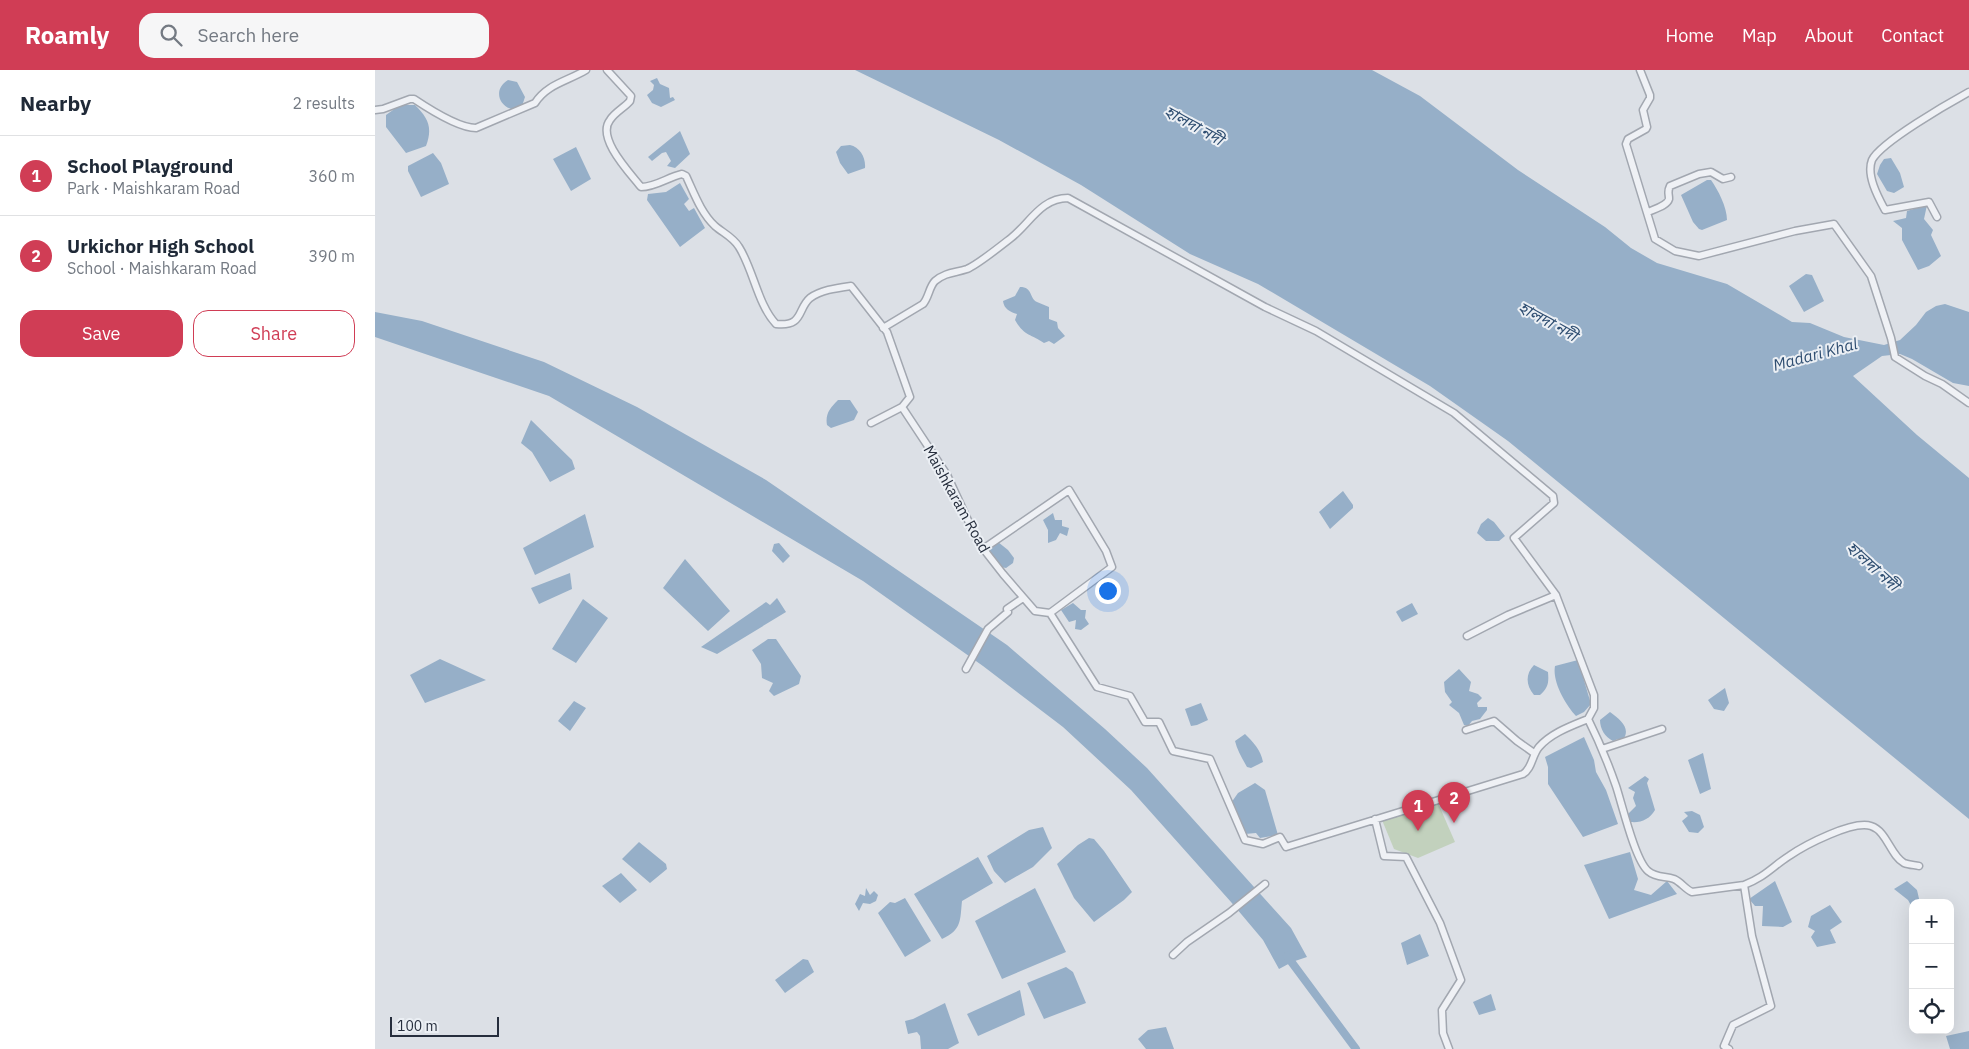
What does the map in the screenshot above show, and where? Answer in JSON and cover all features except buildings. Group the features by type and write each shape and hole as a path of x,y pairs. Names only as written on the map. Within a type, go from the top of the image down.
{"street":[{"path":"375,110 383,110 414,99 453,121 476,128 535,103 539,96 553,85 586,70"},
{"path":"607,70 631,96 630,101 613,115 607,125 607,136 620,159 641,187 652,186 677,175 683,174 686,176 702,209 710,220 740,248 767,310 776,324 783,325 798,319 802,314 804,305 810,298 831,289 851,286 887,332 910,397 902,407 871,423"},
{"path":"1640,70 1650,95 1643,110 1647,127 1646,130 1628,139 1626,144 1655,239 1675,251 1699,256 1795,231 1834,224 1871,276 1891,338 1895,357 1925,376 1942,384 1969,403"},
{"path":"1937,217 1929,202 1885,210 1871,177 1872,161 1882,146 1969,92"},
{"path":"1648,212 1666,204 1669,200 1668,190 1670,186 1681,181 1711,172 1723,179 1731,177"},
{"path":"883,328 923,304 933,283 939,278 951,272 968,268 1011,238 1050,200 1068,198 1265,307 1316,331 1454,413 1549,491 1553,496 1554,503 1515,538 1556,595 1594,695 1594,708 1588,719 1553,735 1534,752 1528,770 1523,774 1286,847 1280,837 1263,844 1245,840 1210,759 1173,751 1159,722 1145,722 1130,696 1097,687 1050,613 1112,567 1107,551 1069,490 983,549"},
{"name":"Maishkaram Road","path":"902,407 947,475 983,549 1035,611 1050,613"},
{"path":"1467,636 1508,615 1556,595"},
{"path":"966,669 989,629 1008,612 1007,609 1023,598"},
{"path":"1588,719 1602,749 1641,860 1648,871 1659,877 1674,879 1686,890 1692,892 1744,885 1757,880 1789,856 1847,827 1869,825 1875,828 1885,838 1897,857 1906,864 1919,866"},
{"path":"1466,730 1495,721 1517,741 1534,752"},
{"path":"1602,749 1662,729"},
{"path":"1375,819 1384,856 1406,857 1440,923 1461,980 1442,1010 1443,1033 1449,1049"},
{"path":"1173,955 1187,942 1229,913 1265,884"},
{"path":"1729,1049 1724,1046 1733,1025 1771,1006 1751,936 1744,885"}],"green space":[{"path":"1438,803 1455,842 1418,858 1394,849 1382,820"}],"water":[{"path":"855,70 1372,70 1420,96 1518,170 1605,227 1631,248 1657,263 1727,284 1792,322 1810,323 1844,337 1884,345 1900,340 1916,325 1926,312 1936,306 1945,304 1969,312 1969,386 1953,383 1900,354 1882,356 1853,376 1917,435 1969,478 1969,819 1508,441 1430,386 1258,284 1190,254 1081,185 999,140"},
{"path":"657,78 660,84 669,88 670,98 673,97 675,100 661,107 652,103 647,95 653,90 654,85 650,81"},
{"path":"508,80 517,82 525,97 522,106 515,110 501,102 500,88"},
{"path":"400,105 415,105 423,114 429,128 426,146 406,153 386,127 386,115"},
{"path":"680,131 690,154 675,168 667,166 671,161 666,152 652,161 648,157"},
{"path":"850,145 857,148 862,154 865,168 848,174 840,163 836,152 841,146"},
{"path":"576,147 591,179 571,191 553,159"},
{"path":"433,153 441,163 449,184 421,197 408,171 408,166"},
{"path":"1891,158 1900,173 1904,187 1894,193 1887,191 1877,174 1884,159"},
{"path":"1707,180 1711,180 1724,204 1727,220 1702,230 1693,222 1681,195"},
{"path":"680,183 689,199 684,204 689,211 694,208 705,228 680,247 647,200 648,194 666,192"},
{"path":"1927,205 1924,219 1933,230 1931,235 1941,256 1929,266 1918,270 1902,240 1902,228 1893,221 1906,218 1907,211"},
{"path":"1806,274 1812,275 1824,301 1804,312 1789,286"},
{"path":"1020,287 1027,289 1037,302 1049,307 1049,319 1057,322 1058,328 1065,336 1054,344 1049,341 1044,343 1021,329 1015,320 1017,314 1008,310 1003,301 1015,296"},
{"path":"375,312 422,321 544,362 637,407 766,480 1007,645 1105,729 1147,768 1291,928 1307,957 1279,969 1263,940 1131,790 1063,727 983,666 863,581 549,396 375,337"},
{"path":"838,400 850,400 858,412 854,420 831,428 827,425 827,414"},
{"path":"531,420 572,460 575,469 550,482 532,452 521,443"},
{"path":"1343,491 1353,505 1353,508 1330,529 1319,512"},
{"path":"1053,513 1055,520 1062,520 1062,526 1069,528 1067,536 1060,533 1056,540 1048,543 1048,530 1043,520"},
{"path":"585,514 594,547 535,575 523,548"},
{"path":"1488,518 1494,522 1505,536 1499,541 1486,541 1477,533 1481,524"},
{"path":"998,542 1014,558 1013,563 1006,568 1001,567 990,551 990,548"},
{"path":"779,543 790,556 783,563 772,551 774,544"},
{"path":"685,559 730,611 708,631 663,588"},
{"path":"570,573 572,589 539,604 531,588"},
{"path":"777,598 786,612 717,654 701,647 766,602 770,605"},
{"path":"583,599 608,618 576,663 552,649"},
{"path":"1073,603 1081,610 1086,610 1085,618 1089,624 1081,630 1075,629 1076,620 1069,622 1061,610"},
{"path":"1412,603 1418,614 1402,622 1396,612"},
{"path":"768,639 776,639 801,676 799,684 774,696 769,691 773,683 762,678 761,664 752,650"},
{"path":"440,659 486,680 425,703 410,675"},
{"path":"1578,660 1591,704 1584,712 1576,716 1568,706 1558,686 1555,666"},
{"path":"1534,665 1548,672 1547,685 1540,695 1534,695 1528,684 1529,672"},
{"path":"1459,669 1471,682 1469,691 1478,694 1482,698 1477,703 1478,707 1487,707 1487,710 1480,719 1472,721 1468,726 1464,725 1459,713 1449,705 1452,702 1445,692 1444,682"},
{"path":"1725,688 1729,703 1724,711 1714,709 1708,700"},
{"path":"574,701 586,708 570,731 558,721"},
{"path":"1201,703 1208,720 1191,726 1185,709"},
{"path":"1610,712 1624,725 1626,733 1622,741 1618,739 1613,741 1602,730 1600,720"},
{"path":"1245,734 1259,750 1263,762 1251,768 1247,767 1235,741"},
{"path":"1584,737 1594,760 1596,772 1606,790 1618,824 1583,837 1548,784 1548,767 1545,757"},
{"path":"1703,753 1711,789 1700,794 1688,760"},
{"path":"1645,776 1649,779 1647,783 1655,810 1645,820 1631,822 1627,815 1636,806 1633,798 1635,792 1628,788"},
{"path":"1255,783 1265,790 1278,835 1260,838 1256,833 1245,834 1231,803 1238,793"},
{"path":"1692,811 1700,815 1704,827 1698,833 1689,832 1682,821 1688,816 1684,812"},
{"path":"1043,827 1052,848 1033,867 1005,883 994,871 987,856 1029,830"},
{"path":"1089,838 1094,839 1104,851 1132,892 1094,922 1074,898 1057,864 1078,845"},
{"path":"639,842 666,864 667,869 650,883 622,859"},
{"path":"1630,852 1638,879 1634,890 1651,895 1667,881 1677,894 1609,919 1584,865"},
{"path":"978,857 993,883 962,901 957,928 949,936 942,939 914,894"},
{"path":"621,873 637,890 620,903 602,886"},
{"path":"1775,881 1792,922 1783,927 1762,926 1763,906 1755,906 1749,899"},
{"path":"1907,881 1917,890 1919,899 1909,899 1909,902 1894,889"},
{"path":"866,888 870,895 874,891 878,895 876,901 870,904 863,903 859,911 855,904 860,894 865,896"},
{"path":"1035,888 1066,952 1002,979 975,921"},
{"path":"905,898 931,941 905,957 878,913 890,902 895,903"},
{"path":"1830,905 1842,922 1830,930 1836,943 1817,947 1811,937 1815,931 1808,927 1811,916"},
{"path":"1420,934 1429,956 1407,965 1401,943"},
{"path":"803,959 808,960 814,972 785,993 775,980"},
{"path":"1066,967 1073,972 1086,1003 1044,1019 1027,983"},
{"path":"1020,990 1025,1015 978,1036 967,1014"},
{"path":"1491,994 1496,1010 1479,1015 1473,1002"},
{"path":"945,1003 959,1043 948,1049 921,1049 920,1036 917,1032 908,1034 905,1021"},
{"path":"1166,1027 1174,1049 1146,1049 1138,1039 1148,1030"},
{"path":"1969,1031 1969,1049 1950,1049 1946,1036"}],"waterway":[{"path":"1287,956 1356,1049"}],"place":[{"name":"Urkichor High School","path":"1454,823"},
{"name":"School Playground","path":"1418,831"}],"water label":[{"name":"হালদা নদী","path":"1194,125"},
{"name":"হালদা নদী","path":"1548,321"},
{"name":"Madari Khal","path":"1815,354"},
{"name":"হালদা নদী","path":"1873,566"}]}
